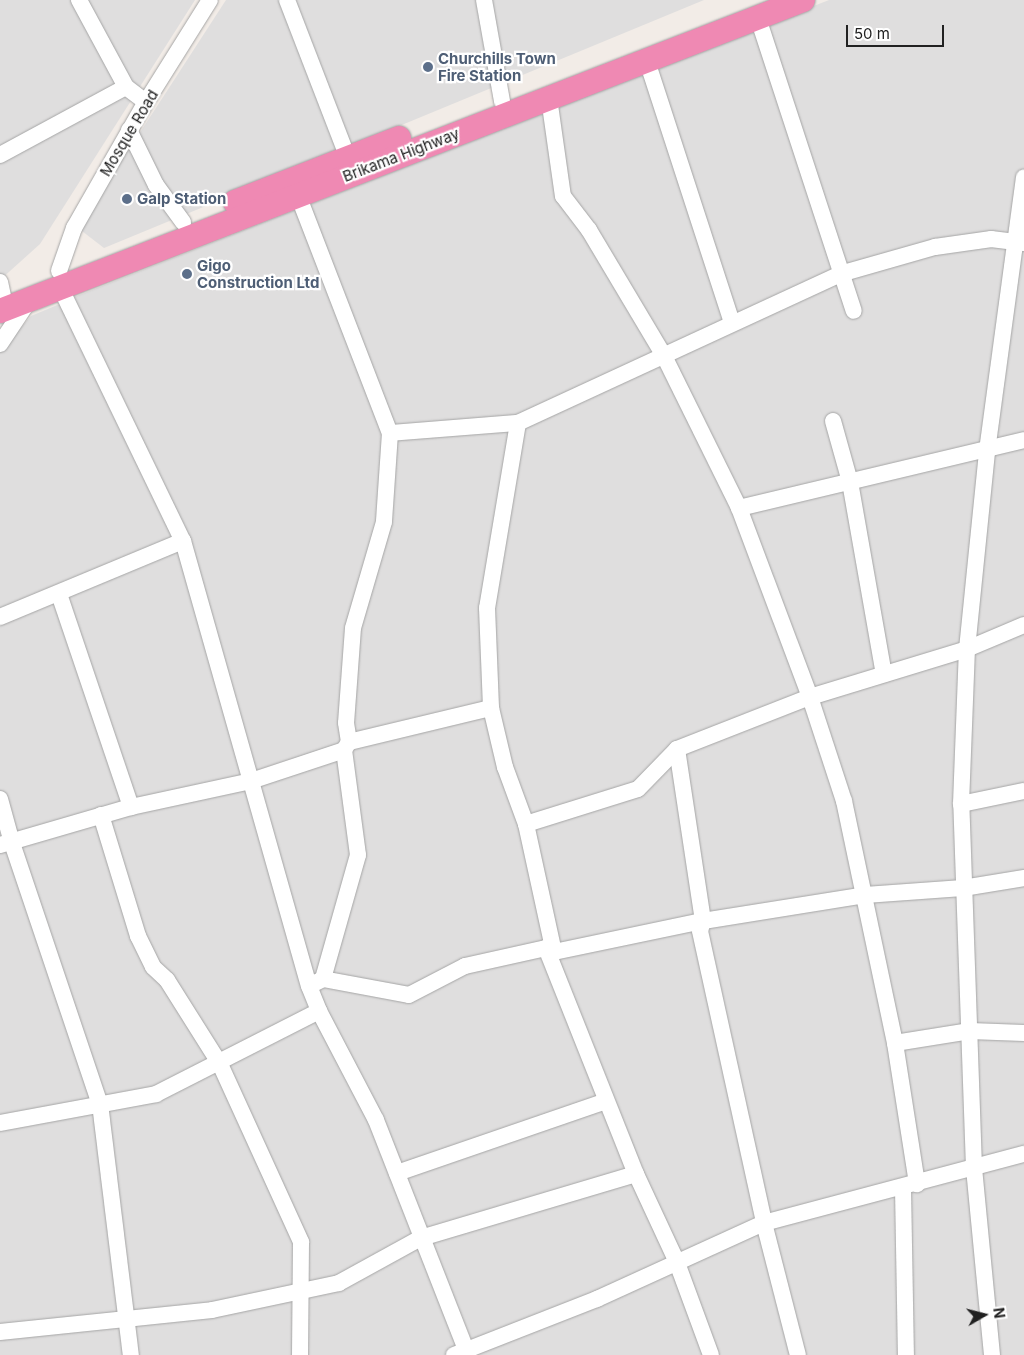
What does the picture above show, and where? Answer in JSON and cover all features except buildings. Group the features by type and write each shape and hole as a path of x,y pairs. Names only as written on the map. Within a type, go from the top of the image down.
{"highway":[{"name":"Brikama Highway","path":"176,231 298,195 459,124 502,100 758,9 803,0"},
{"name":"Brikama Highway","path":"1,296 59,279 348,158 549,98 647,61 758,9"},
{"name":"Brikama Highway","path":"1,296 30,299 59,279"}],"street":[{"path":"79,0 126,87 146,102"},
{"name":"Mosque Road","path":"59,279 74,228 129,130 210,0"},
{"path":"287,0 348,158"},
{"path":"484,0 502,100"},
{"path":"758,9 840,274 854,311"},
{"path":"647,61 732,323"},
{"path":"0,155 126,87"},
{"path":"549,98 563,196 589,230 664,356 738,508 810,698 844,801 895,1043 910,1186 906,1355"},
{"path":"129,130 176,231"},
{"path":"992,1355 974,1168 961,804 967,649 987,451 1019,242 1024,177"},
{"path":"298,195 390,432 384,522 353,628 346,723 358,855 316,983"},
{"path":"390,432 518,423 840,274 935,247 991,239 1019,242"},
{"path":"59,279 182,540 251,781 316,983 319,1011 376,1120 463,1353 596,1298 676,1260 764,1223 910,1186 1024,1154"},
{"path":"0,344 30,299"},
{"path":"833,421 850,482 884,674"},
{"path":"518,423 487,608 491,708 505,767 526,824 550,950 606,1101 636,1174 676,1260 711,1355"},
{"path":"738,508 987,451 1024,440"},
{"path":"0,617 60,594 182,540"},
{"path":"60,594 131,807"},
{"path":"526,824 638,789 677,749 810,698 967,649 1024,625"},
{"path":"6,844 131,807 251,781 347,746 491,708"},
{"path":"677,749 703,921 700,931 764,1223 798,1355"},
{"path":"961,804 1024,791"},
{"path":"0,799 6,844 100,1104 131,1355"},
{"path":"101,815 142,944 153,967 168,980 220,1064 301,1242 299,1293 300,1355"},
{"path":"316,983 409,995 465,966 703,921 865,895 963,888 1024,878"},
{"path":"0,1123 156,1094 220,1064 319,1011"},
{"path":"895,1043 970,1031 1024,1033"},
{"path":"397,1173 606,1101"},
{"path":"0,1332 127,1321 212,1310 338,1284 421,1238 636,1174"}],"shaded area":[{"path":"0,0 195,0 40,244 0,280"},
{"path":"226,0 704,0 104,248 78,228"},
{"path":"829,0 1024,0 1024,1355 478,1355 399,1169 322,1012 182,523 72,298"},
{"path":"67,301 177,536 287,914 463,1355 0,1355 0,352 31,316"}],"place":[{"name":"Churchills Town Fire Station","path":"428,67"},
{"name":"Galp Station","path":"127,199"},
{"name":"Gigo Construction Ltd","path":"187,274"}]}
